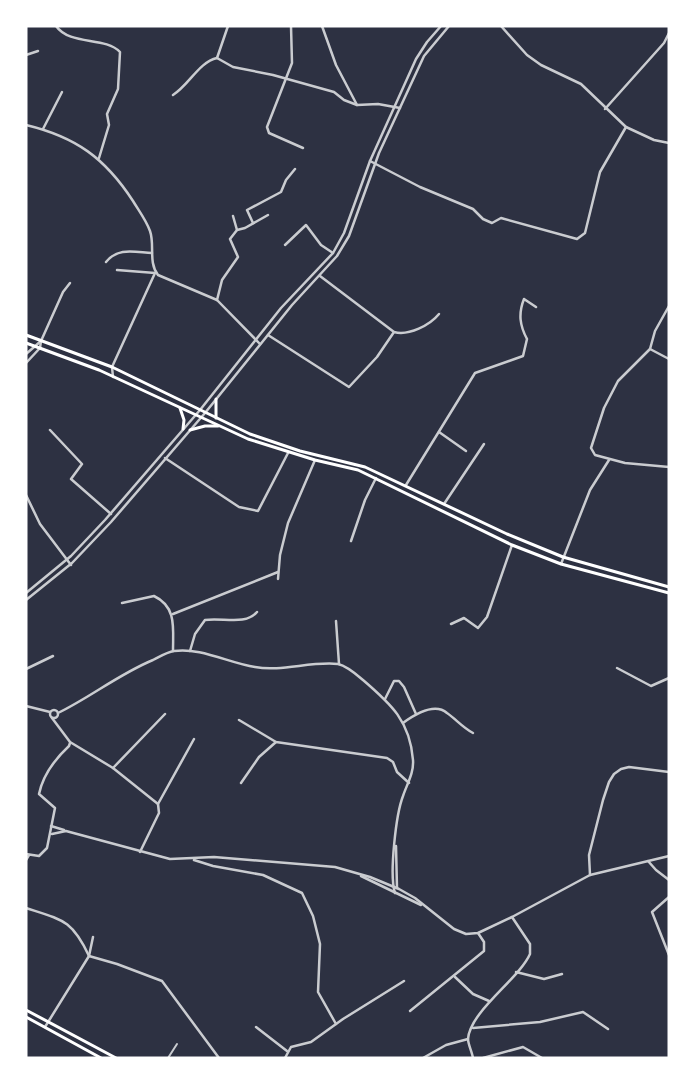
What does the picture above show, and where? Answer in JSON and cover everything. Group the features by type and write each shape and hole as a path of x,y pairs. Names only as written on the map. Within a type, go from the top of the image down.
{"main road":[{"path":"26,335 112,367 263,439 300,451 354,463 406,485 506,534 563,557 669,587"},
{"path":"26,343 113,377 248,439 288,453 353,468 512,545 561,564 669,593"},
{"path":"216,399 214,408 216,418"},
{"path":"180,408 184,420 183,429"},
{"path":"190,430 205,426 220,426"},
{"path":"26,1010 116,1058"},
{"path":"26,1017 101,1058"}],"street":[{"path":"56,26 79,40 115,46 120,52 118,89 107,114 109,125 99,158"},
{"path":"217,58 228,26"},
{"path":"291,26 292,63 288,79 267,127 269,132 303,148"},
{"path":"322,26 336,65 357,105"},
{"path":"26,594 67,560 111,514 196,415 294,294 333,253 344,234 370,161 421,51 441,26"},
{"path":"26,600 71,565 112,522 201,418 260,344 342,249 375,163 424,56 449,26"},
{"path":"501,26 527,55 542,65 581,84 626,127 654,140 669,143"},
{"path":"605,109 664,43 669,33"},
{"path":"26,55 38,51"},
{"path":"173,95 186,86 208,60 217,58 233,67 288,79 334,92 344,100 357,105 378,104 400,108"},
{"path":"43,129 62,92"},
{"path":"26,125 43,129 77,144 99,158 120,182 145,219 151,237 156,273 112,367 113,377"},
{"path":"370,161 420,187 473,209 483,219 492,222 502,218 577,239 585,233 600,172 626,127"},
{"path":"253,223 247,210 281,192 286,180 295,169"},
{"path":"217,300 222,280 238,257 230,239 237,230 268,215"},
{"path":"233,216 237,230"},
{"path":"285,245 306,225 321,245 333,253"},
{"path":"106,262 112,255 119,252 152,254"},
{"path":"117,270 156,273 184,288 217,300 260,344"},
{"path":"320,276 394,332 401,334 414,330 433,321 439,314"},
{"path":"26,363 40,348 41,340 63,292 70,284"},
{"path":"406,485 475,373 523,356 527,339 521,328 520,308 524,300 536,307"},
{"path":"669,306 658,325 650,349 618,381 592,444 592,453 609,460 669,467"},
{"path":"268,335 349,387 377,357 394,332"},
{"path":"26,354 41,340"},
{"path":"650,349 669,359"},
{"path":"665,356 669,354"},
{"path":"50,430 82,464 71,479 111,514"},
{"path":"439,432 466,451"},
{"path":"444,504 484,444"},
{"path":"165,458 239,507 258,512 288,453"},
{"path":"278,579 280,555 288,522 315,460"},
{"path":"561,564 590,490 609,460"},
{"path":"351,541 365,500 376,478"},
{"path":"26,495 40,524 71,565"},
{"path":"451,624 464,618 478,628 482,624 487,617 512,545"},
{"path":"173,614 279,572"},
{"path":"122,604 154,596 164,601 173,614 172,651"},
{"path":"190,651 195,634 204,620 239,620 252,618 257,612"},
{"path":"336,621 339,664"},
{"path":"52,718 56,718 58,713 83,702 134,668 172,651 190,651 256,668 339,664 353,671 394,707 410,741 414,762 410,782 402,797 393,851 396,892"},
{"path":"26,669 53,656"},
{"path":"616,668 651,686 669,678"},
{"path":"385,699 394,681 399,681 404,687 416,714"},
{"path":"26,711 27,706 50,712 54,710 58,713"},
{"path":"403,723 416,714 440,709 447,712 461,726 473,733"},
{"path":"50,712 52,718 70,742 113,768 158,804"},
{"path":"113,768 165,714"},
{"path":"238,720 276,742 387,758 393,762 397,772 410,782"},
{"path":"139,853 159,813 158,804 194,739"},
{"path":"26,860 27,855 42,854 48,848 52,834 55,808 39,794 41,785 56,758 69,746 70,742"},
{"path":"241,783 259,756 276,742"},
{"path":"590,875 589,855 606,791 614,774 621,769 629,768 669,772"},
{"path":"52,826 139,853 170,860 193,860 214,857 315,864 360,875 395,887 415,898 460,933 478,933 590,875 669,856"},
{"path":"52,834 66,831"},
{"path":"193,860 213,866 263,875 302,893 314,916 320,944 318,992 336,1024"},
{"path":"648,861 669,880"},
{"path":"360,875 368,881 424,906"},
{"path":"669,898 652,912 669,955"},
{"path":"26,908 66,921 80,936 89,956 117,964 162,981 219,1058"},
{"path":"473,1058 468,1039 472,1028 489,1001 528,957 530,948 527,939 512,917"},
{"path":"410,1011 484,951 484,942 478,933"},
{"path":"45,1027 89,956 93,937"},
{"path":"516,972 544,979 562,974"},
{"path":"455,976 473,994 489,1001"},
{"path":"285,1058 287,1051 292,1046 311,1042 404,981"},
{"path":"472,1028 540,1022 583,1012 608,1029"},
{"path":"256,1027 287,1051"},
{"path":"424,1058 446,1045 468,1039"},
{"path":"168,1058 177,1044"},
{"path":"483,1058 523,1047 542,1058"}]}
